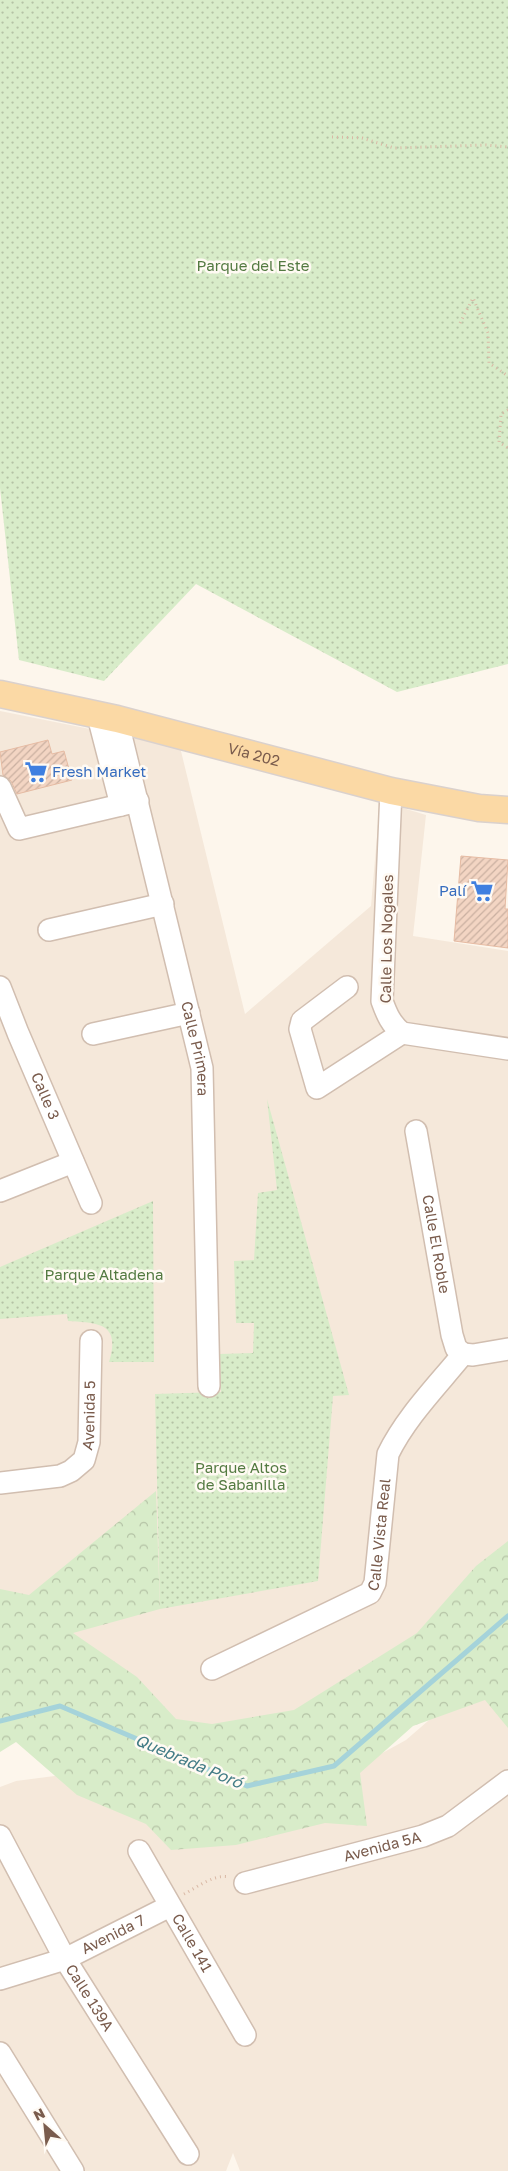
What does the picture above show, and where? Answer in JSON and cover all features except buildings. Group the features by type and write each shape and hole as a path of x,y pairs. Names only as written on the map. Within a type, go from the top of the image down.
{"main road":[{"name":"Vía 202","path":"0,694 108,717 391,791 479,808 508,810"}],"street":[{"name":"Calle Primera","path":"108,717 129,803 163,904 202,1068 210,1386"},
{"path":"0,788 18,829 129,803"},
{"name":"Calle Los Nogales","path":"391,791 382,1001 392,1025 402,1033"},
{"path":"49,930 163,904"},
{"name":"Calle 3","path":"0,987 9,1036 92,1203"},
{"path":"347,987 302,1021 300,1029 317,1088 402,1033 508,1050"},
{"path":"93,1034 189,1013"},
{"name":"Calle El Roble","path":"416,1131 452,1335 456,1348 463,1354"},
{"path":"0,1191 73,1162"},
{"name":"Avenida 5","path":"0,1483 60,1476 72,1471 84,1460 89,1442 91,1341"},
{"path":"463,1354 473,1356 508,1349"},
{"name":"Calle Vista Real","path":"212,1670 370,1593 375,1583 388,1454 409,1421 463,1354"},
{"name":"Avenida 5A","path":"245,1883 423,1836 448,1826 508,1781"},
{"name":"Calle 139A","path":"0,1836 65,1959 188,2154"},
{"name":"Calle 141","path":"139,1851 245,2035"},
{"name":"Avenida 7","path":"0,1979 65,1959 169,1904"},
{"path":"0,2053 73,2171"}],"path":[{"path":"332,137 362,138 394,148 486,145 508,147"},
{"path":"460,323 473,298 488,333 489,363 508,376"},
{"path":"508,410 501,414 499,442 508,448"},
{"path":"169,1904 217,1878 227,1876 239,1884 245,1883"}],"shaded area":[{"path":"0,711 180,747 245,1014 371,906 380,801 426,815 413,936 508,951 508,1582 244,1752 121,1710 29,1595 0,1611"},
{"path":"508,1652 508,2171 240,2171 233,2153 226,2171 0,2171 0,1787 16,1781 93,1771 319,1788 406,1740"}],"green space":[{"name":"Parque del Este","path":"0,0 508,0 508,664 397,692 196,584 104,681 19,660 0,488"},
{"name":"Parque Altos de Sabanilla","path":"267,1099 349,1395 333,1396 318,1581 160,1609 155,1394 221,1392 220,1354 253,1353 254,1323 236,1323 234,1261 254,1260 258,1193 277,1190"},
{"name":"Parque Altadena","path":"153,1201 154,1362 109,1362 112,1339 109,1332 98,1325 68,1321 67,1314 0,1319 0,1267"},
{"path":"156,1491 160,1609 73,1633 137,1677 176,1719 212,1724 294,1710 417,1633 476,1566 508,1541 508,1728 485,1700 413,1726 360,1773 367,1826 325,1823 236,1845 171,1850 146,1824 77,1795 16,1742 0,1752 0,1589 29,1595"}],"waterway":[{"name":"Quebrada Poró","path":"0,1721 60,1706 247,1786 334,1766 508,1616"}],"place":[{"name":"Fresh Market","path":"36,772"},
{"name":"Palí","path":"482,891"}]}
